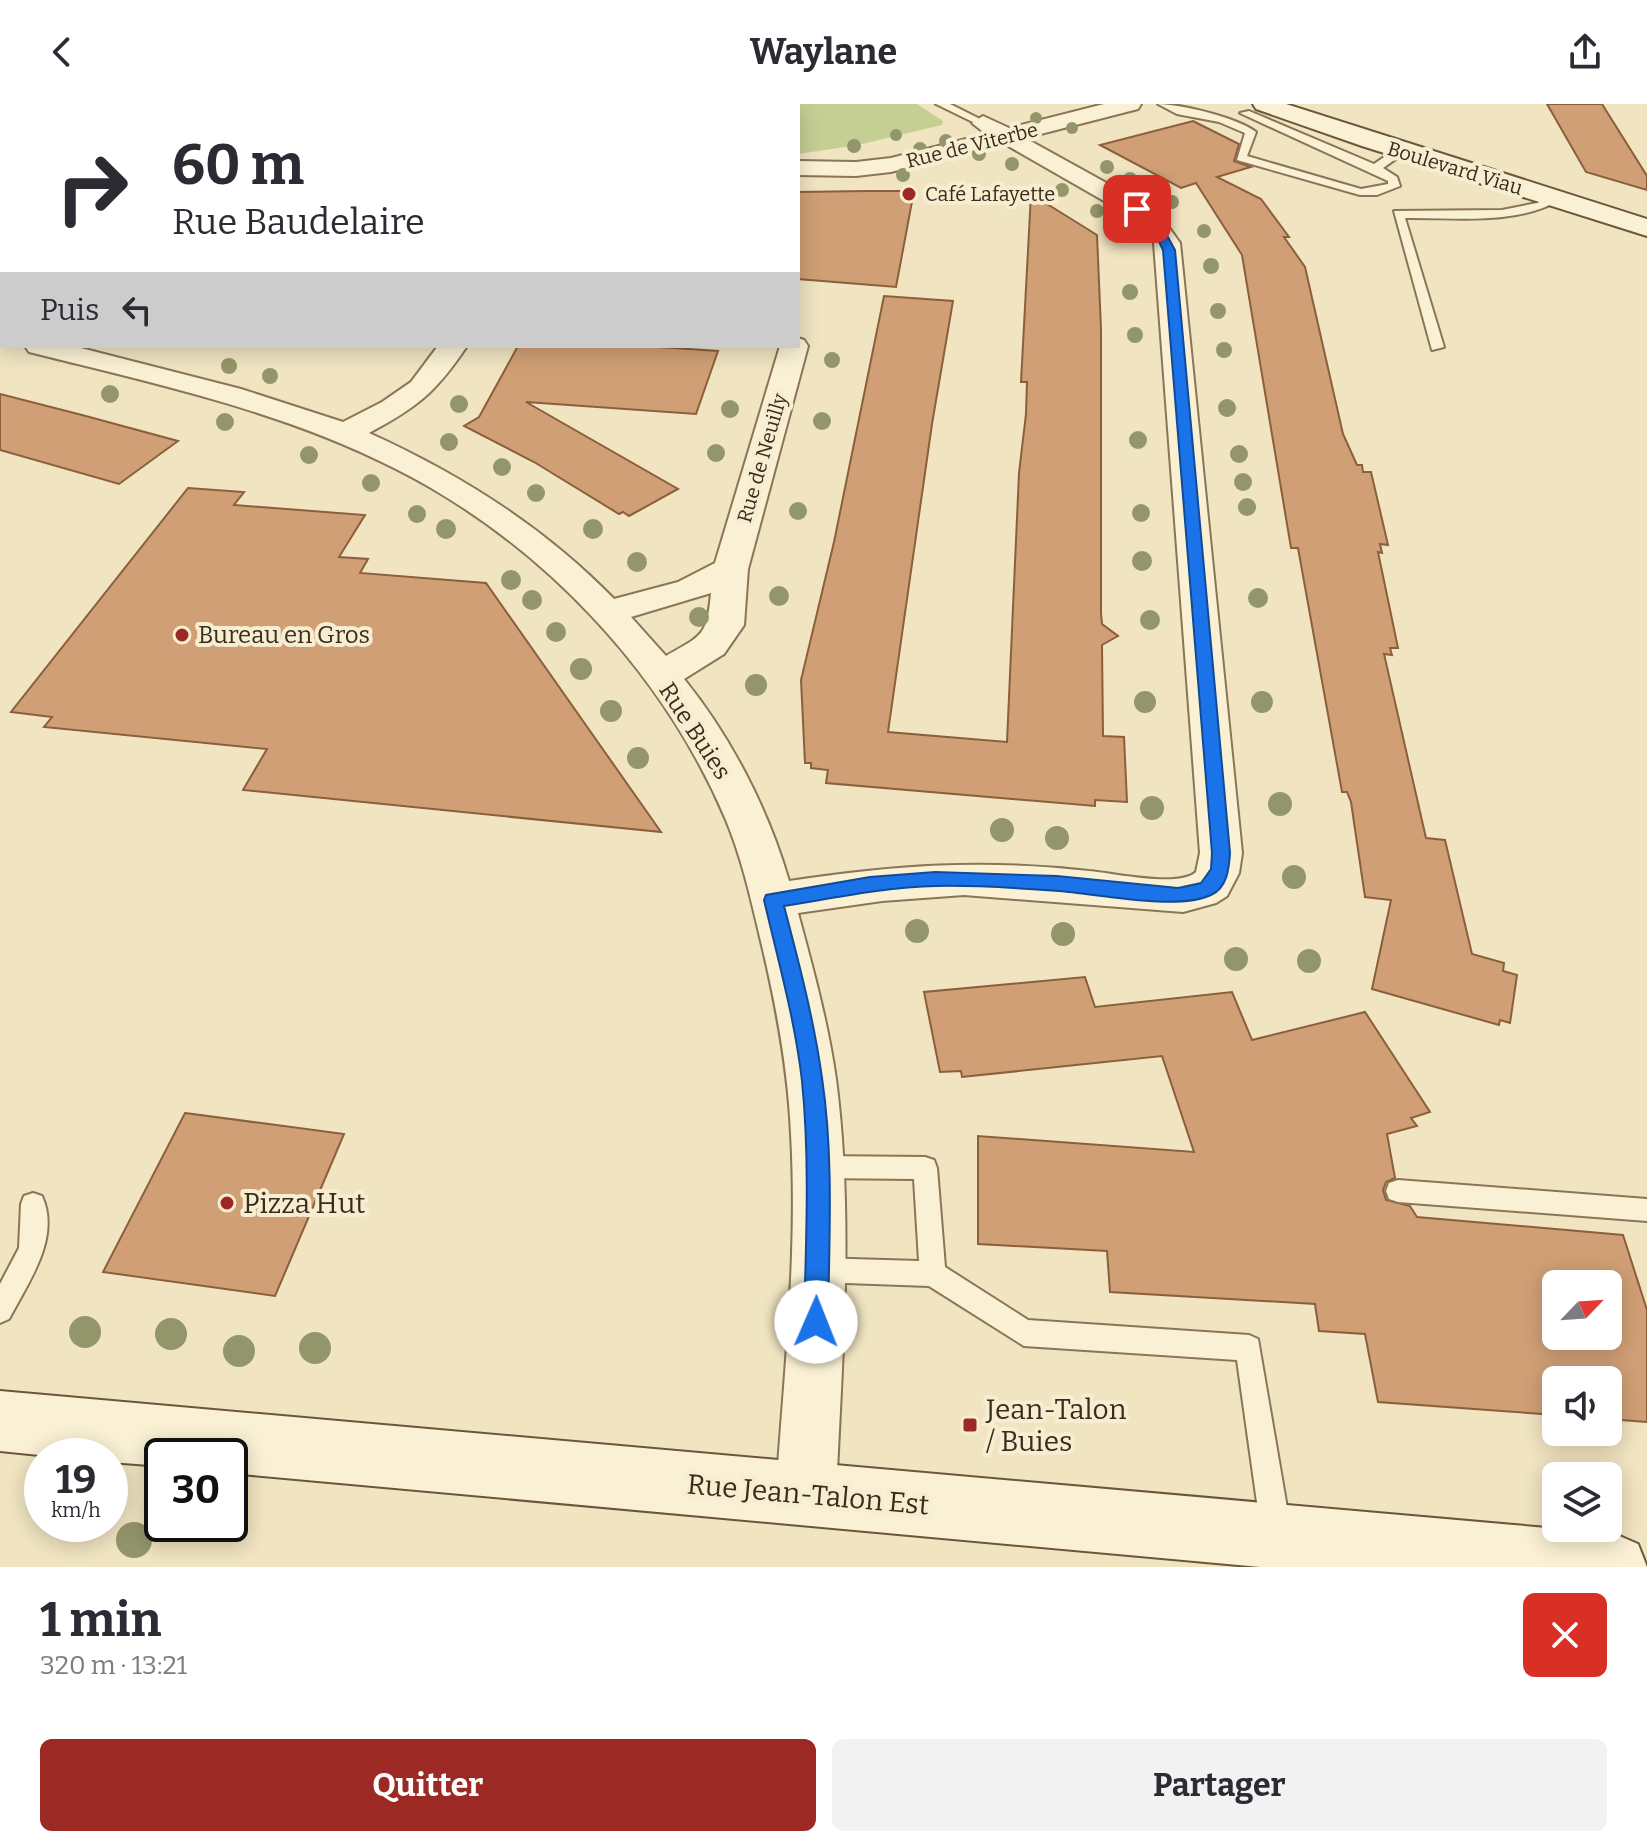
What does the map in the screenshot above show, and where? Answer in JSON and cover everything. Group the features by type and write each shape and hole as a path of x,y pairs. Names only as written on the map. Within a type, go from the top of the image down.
{"main road":[{"name":"Boulevard Viau","path":"1313,104 1647,209"},
{"name":"Boulevard Viau","path":"1263,112 1647,228"},
{"name":"Rue Jean-Talon Est","path":"0,1421 1615,1567"}],"street":[{"name":"Rue de Viterbe","path":"805,168 856,169 891,165 1063,104"},
{"name":"Rue de Viterbe","path":"995,130 1130,104"},
{"path":"773,900 870,884 935,879 1057,883 1178,895 1206,889 1215,882 1220,869 1217,805 1167,243 1148,216 995,130"},
{"name":"Rue Buies","path":"57,348 84,351 344,434 434,476 507,521 561,565 660,676 700,732 747,820 773,900 802,1017 812,1081 818,1167 818,1270 806,1494"},
{"path":"344,434 393,408 421,388 451,348"},
{"name":"Rue de Neuilly","path":"660,676 711,646 726,625 731,569 793,348"},
{"path":"606,612 690,590 731,569"}],"lane":[{"path":"1163,104 1181,112 1222,119 1251,132"},
{"path":"945,105 995,130"},
{"path":"1222,119 1263,112 1375,168 1393,179 1394,186 1385,191 1349,190 1241,158 1263,112"},
{"path":"1375,168 1400,151"},
{"path":"1385,191 1395,200 1437,347"},
{"path":"1398,214 1516,212 1537,208 1554,199"},
{"path":"818,1167 925,1168 933,1274"},
{"path":"1398,1191 1647,1210"},
{"path":"0,1310 32,1250 33,1204"},
{"path":"818,1270 933,1274 1024,1333 1249,1348 1277,1535"}],"green space":[{"path":"800,104 917,104 943,121 942,125 858,145 800,154"}],"building":[{"path":"1547,104 1602,104 1647,176 1647,190 1586,172"},
{"path":"1193,121 1239,144 1234,161 1251,167 1217,177 1261,199 1289,237 1284,237 1305,267 1343,434 1357,465 1362,465 1363,472 1371,472 1388,545 1380,544 1382,553 1378,552 1398,648 1390,648 1392,655 1384,654 1426,838 1445,840 1472,954 1504,963 1503,971 1517,975 1510,1023 1500,1020 1499,1025 1372,989 1391,900 1365,897 1351,802 1347,792 1342,792 1298,548 1291,548 1242,255 1196,183 1181,188 1100,145"},
{"path":"914,191 896,287 800,279 800,192"},
{"path":"1031,194 1097,235 1101,329 1101,613 1102,624 1118,636 1102,645 1103,736 1124,737 1127,802 1095,800 1095,806 826,783 828,770 811,768 811,763 805,763 801,680 834,542 884,296 953,301 932,424 888,732 1007,742 1019,473 1026,414 1027,382 1021,382"},
{"path":"517,348 718,351 696,414 526,402 678,489 629,516 623,512 619,514 534,462 464,426 479,417"},
{"path":"0,394 178,441 119,484 0,450"},
{"path":"188,488 244,492 234,505 365,515 339,557 368,559 360,573 486,583 661,832 243,790 267,749 44,727 52,717 11,712"},
{"path":"1085,977 1095,1007 1232,992 1252,1040 1365,1012 1430,1112 1411,1118 1417,1126 1387,1134 1395,1178 1386,1182 1383,1190 1386,1200 1410,1206 1417,1217 1623,1235 1647,1310 1647,1422 1622,1420 1622,1366 1542,1366 1542,1414 1378,1402 1365,1334 1319,1331 1315,1304 1110,1292 1107,1251 978,1244 978,1136 1194,1152 1162,1056 962,1077 961,1071 940,1072 924,992"},
{"name":"Pizza Hut","path":"185,1113 344,1134 275,1296 103,1272"}],"place":[{"name":"Café Lafayette","path":"909,194"},
{"name":"Bureau en Gros","path":"182,635"},
{"name":"Pizza Hut","path":"227,1203"},
{"name":"Jean-Talon / Buies","path":"970,1425"}],"route":[{"path":"816,1322 818,1167 815,1110 802,1017 773,900 870,884 935,879 989,879 1154,894 1194,894 1215,882 1220,869 1169,250 1163,233 1137,209"}]}
